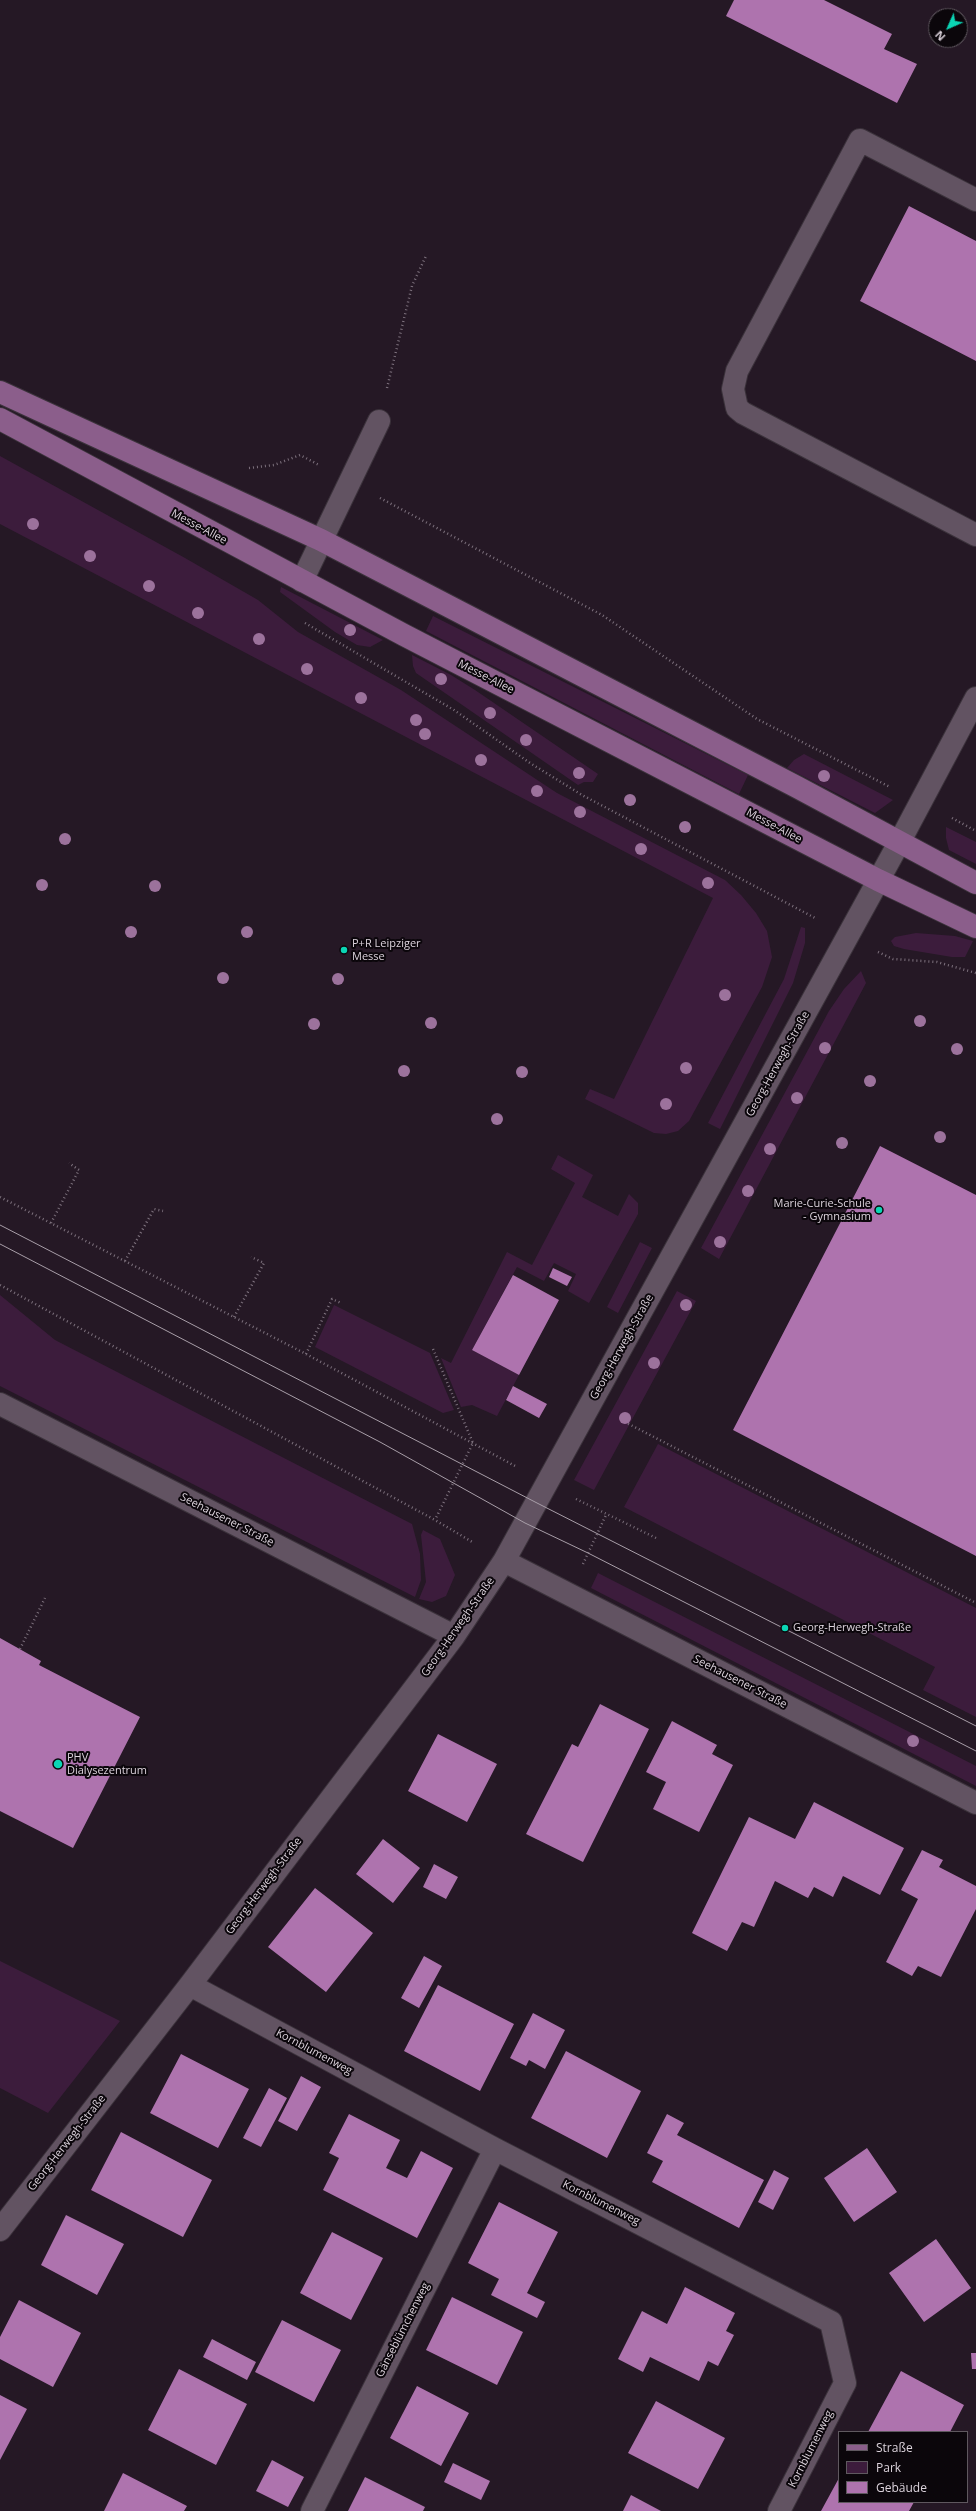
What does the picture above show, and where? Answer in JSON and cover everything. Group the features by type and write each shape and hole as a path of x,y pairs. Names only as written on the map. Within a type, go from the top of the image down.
{"main road":[{"path":"0,392 321,540 900,841 976,883"},
{"name":"Messe-Allee","path":"0,419 302,581 878,880 976,927"}],"street":[{"path":"976,200 860,140 737,371 733,389 737,408 743,413 976,535"},
{"path":"302,581 379,421"},
{"name":"Georg-Herwegh-Straße","path":"0,2230 190,1985 454,1636 504,1561 900,841 976,698"},
{"name":"Seehausener Straße","path":"0,1404 454,1636"},
{"name":"Seehausener Straße","path":"504,1561 976,1803"},
{"name":"Kornblumenweg","path":"190,1985 495,2149 831,2322 845,2383 779,2511"},
{"name":"Gänseblümchenweg","path":"312,2511 495,2149"}],"path":[{"path":"379,421 412,286 426,256"},
{"path":"247,468 274,465 300,455 602,616 757,719 976,831"},
{"path":"301,620 454,710 530,763 582,795 781,900"},
{"path":"874,951 893,959 937,962 976,973"},
{"path":"51,1223 79,1170 69,1163"},
{"path":"0,1197 306,1354 606,1515 656,1538"},
{"path":"125,1261 154,1208 163,1211"},
{"path":"234,1317 264,1263 251,1257"},
{"path":"0,1285 435,1520 504,1561"},
{"path":"306,1354 332,1299 341,1303"},
{"path":"433,1350 473,1443 435,1520"},
{"path":"591,1404 976,1603"},
{"path":"568,1593 606,1515"},
{"path":"20,1649 45,1598"}],"green space":[{"path":"0,456 258,600 298,632 401,690 557,793 725,880 741,895 756,913 767,931 772,957 762,987 689,1121 678,1131 666,1134 654,1133 585,1099 590,1089 614,1099 713,898 0,524"},
{"path":"281,587 383,640 370,647 357,645 335,632 280,592"},
{"path":"433,616 748,775 739,794 426,631"},
{"path":"412,655 451,675 475,690 598,774 593,782 584,782 578,785 416,673 413,666"},
{"path":"804,754 893,800 875,813 787,768 794,760"},
{"path":"946,827 976,842 976,864 949,850 946,838"},
{"path":"801,927 805,928 805,943 793,983 720,1129 708,1123 784,979"},
{"path":"916,933 955,936 973,941 965,957 952,957 904,949 894,946 891,941 895,937"},
{"path":"861,971 866,983 719,1259 701,1248 829,1011 844,989"},
{"path":"558,1155 593,1175 582,1197 618,1216 629,1194 638,1203 638,1214 589,1303 568,1291 576,1274 554,1263 544,1281 517,1267 472,1350 519,1375 497,1416 472,1405 461,1407 441,1358 451,1363 507,1252 532,1265 575,1183 551,1169"},
{"path":"640,1242 652,1248 618,1313 607,1307"},
{"path":"677,1291 696,1301 594,1490 574,1480"},
{"path":"0,1295 55,1340 412,1524 420,1554 421,1580 415,1597 0,1386"},
{"path":"334,1305 430,1353 454,1410 443,1413 315,1347"},
{"path":"658,1444 976,1608 976,1717 923,1690 935,1667 624,1507"},
{"path":"423,1530 440,1539 455,1575 446,1596 432,1602 419,1599 426,1582 421,1535"},
{"path":"598,1573 976,1766 976,1786 591,1588"},
{"path":"0,1961 120,2021 48,2113 0,2088"}],"building":[{"path":"734,0 824,0 892,34 884,49 917,64 897,103 726,16"},
{"path":"909,206 976,241 976,361 860,301"},
{"name":"Marie-Curie-Schule - Gymnasium","path":"880,1146 976,1195 976,1556 733,1430"},
{"path":"553,1268 572,1277 567,1286 549,1277"},
{"path":"513,1275 559,1300 519,1375 472,1350"},
{"path":"513,1386 547,1404 539,1418 506,1400"},
{"name":"PHV Dialysezentrum","path":"0,1638 41,1661 39,1665 140,1717 73,1848 0,1811"},
{"path":"600,1704 649,1729 583,1862 526,1834 572,1744 578,1747"},
{"path":"672,1721 717,1745 712,1754 733,1765 699,1832 653,1809 666,1782 646,1772"},
{"path":"438,1734 497,1764 467,1822 408,1791"},
{"path":"814,1802 904,1848 880,1895 843,1876 833,1897 814,1887 808,1898 775,1881 754,1927 742,1922 727,1951 692,1933 749,1817 795,1839"},
{"path":"383,1839 420,1868 393,1903 356,1874"},
{"path":"922,1850 943,1860 939,1867 976,1886 976,1909 941,1977 918,1966 912,1976 886,1962 918,1899 901,1890"},
{"path":"434,1864 458,1877 446,1899 423,1887"},
{"path":"315,1888 373,1933 326,1992 268,1947"},
{"path":"424,1956 442,1966 419,2008 401,1998"},
{"path":"438,1985 514,2024 480,2091 404,2051"},
{"path":"533,2013 565,2030 545,2069 529,2060 526,2066 510,2058"},
{"path":"566,2051 641,2091 607,2158 531,2118"},
{"path":"181,2054 249,2089 218,2148 150,2113"},
{"path":"301,2076 321,2087 297,2131 278,2121"},
{"path":"269,2088 287,2098 261,2147 243,2138"},
{"path":"349,2114 400,2140 386,2168 407,2178 421,2151 453,2168 417,2238 323,2190 339,2158 329,2153"},
{"path":"667,2114 684,2123 677,2135 764,2180 739,2228 652,2182 663,2161 647,2153"},
{"path":"121,2132 212,2180 183,2237 91,2190"},
{"path":"867,2148 897,2192 854,2222 824,2178"},
{"path":"774,2170 789,2178 773,2210 758,2202"},
{"path":"499,2202 558,2232 527,2293 545,2302 537,2318 491,2295 499,2279 468,2263"},
{"path":"66,2215 124,2244 97,2295 41,2265"},
{"path":"332,2232 383,2258 351,2320 300,2293"},
{"path":"936,2239 971,2288 924,2322 889,2273"},
{"path":"685,2287 735,2313 726,2331 734,2335 718,2366 708,2361 699,2381 650,2357 643,2372 618,2359 642,2311 667,2324"},
{"path":"452,2297 523,2332 497,2385 426,2350"},
{"path":"19,2300 81,2333 53,2387 0,2359 0,2337"},
{"path":"282,2320 341,2350 314,2402 255,2372"},
{"path":"212,2339 256,2362 247,2380 203,2357"},
{"path":"971,2353 976,2353 976,2369 972,2369"},
{"path":"179,2369 247,2404 216,2465 148,2430"},
{"path":"901,2371 964,2405 951,2431 869,2431"},
{"path":"417,2386 469,2413 441,2466 390,2438"},
{"path":"0,2395 27,2409 0,2460"},
{"path":"656,2401 725,2438 698,2489 628,2453"},
{"path":"272,2460 304,2477 288,2507 256,2491"},
{"path":"453,2463 490,2481 481,2500 444,2482"},
{"path":"123,2473 187,2506 184,2511 104,2511"},
{"path":"365,2477 425,2507 423,2511 348,2511"},
{"path":"838,2480 838,2503 913,2503 909,2511 821,2511"},
{"path":"631,2495 661,2511 623,2511"}],"tram line":[{"path":"0,1225 537,1503 976,1726"},
{"path":"0,1244 380,1442 525,1523 588,1553 976,1751"}],"place":[{"name":"P+R Leipziger Messe","path":"344,950"},
{"name":"Marie-Curie-Schule - Gymnasium","path":"879,1210"},
{"name":"Georg-Herwegh-Straße","path":"785,1628"},
{"name":"PHV Dialysezentrum","path":"58,1764"}]}
